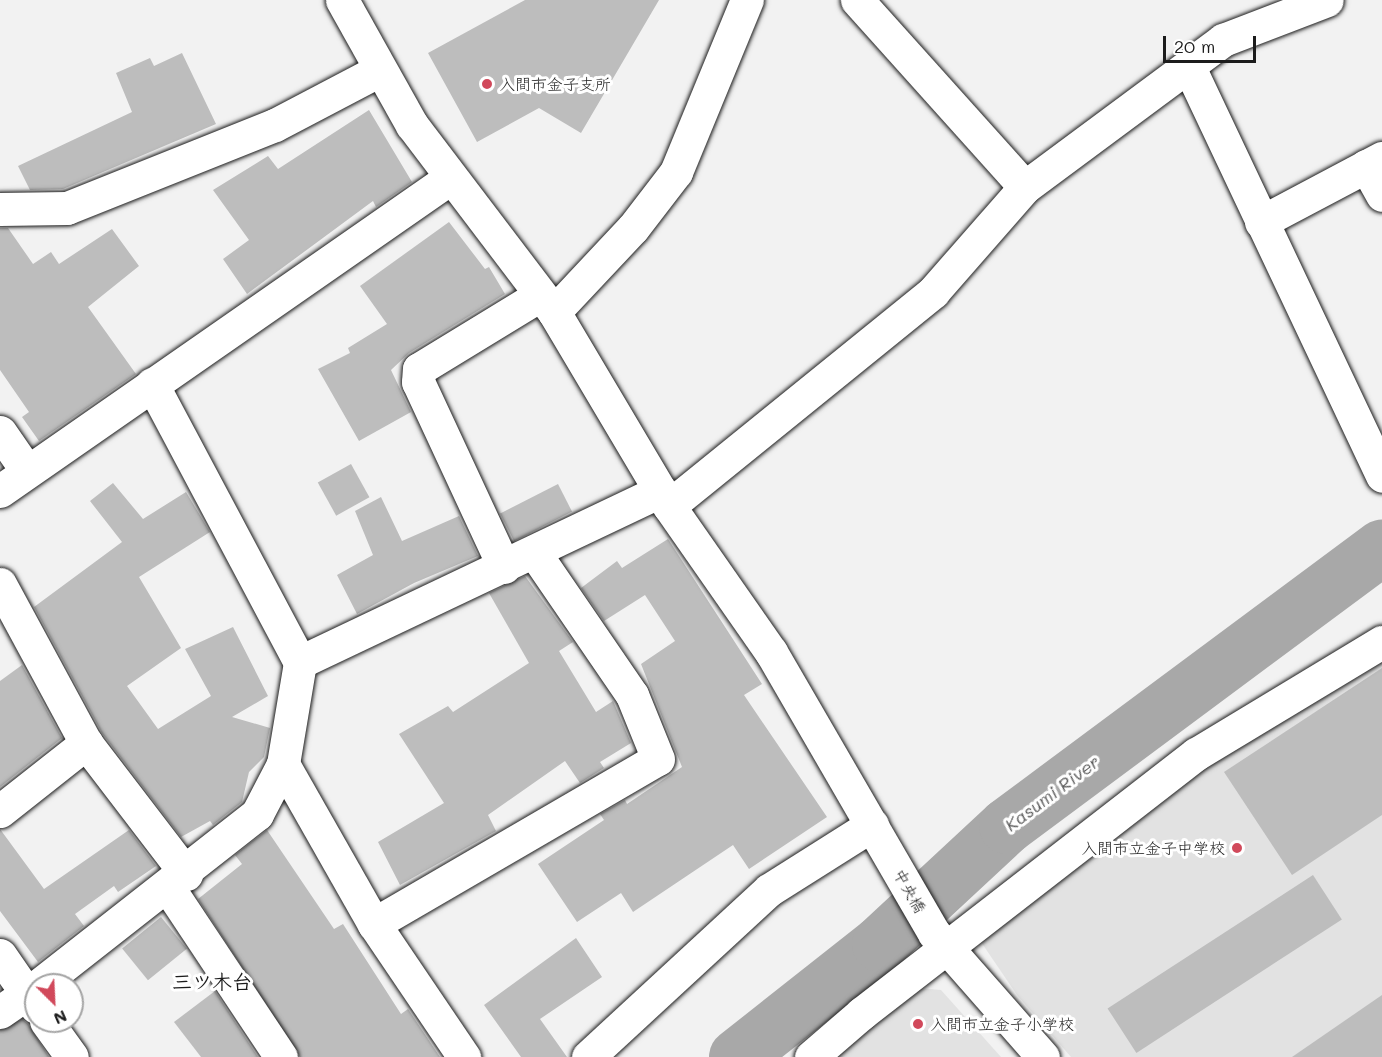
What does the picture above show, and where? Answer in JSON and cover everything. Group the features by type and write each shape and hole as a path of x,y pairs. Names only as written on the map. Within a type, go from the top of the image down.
{"street":[{"name":"中央橋","path":"342,0 378,71 450,178 547,304 665,499 771,652 940,940 1043,1057"},
{"path":"504,567 418,382 419,369 547,304 633,228 676,172 747,0"},
{"path":"857,0 1025,187"},
{"path":"300,662 534,552 665,499 933,292 1025,187 1223,40 1328,0"},
{"path":"1189,67 1382,476"},
{"path":"0,210 67,208 275,125 378,71"},
{"path":"1261,222 1374,162 1382,195"},
{"path":"0,491 450,178"},
{"path":"60,973 177,881 257,814 283,764 300,662 152,384"},
{"path":"0,432 27,471"},
{"path":"374,924 658,759 632,695 534,552"},
{"path":"0,584 86,743 177,881 282,1057"},
{"path":"812,1057 940,940 1196,754 1382,642"},
{"path":"0,811 86,743"},
{"path":"283,764 374,924 464,1057"},
{"path":"588,1057 769,890 880,837"},
{"path":"0,955 24,982"},
{"path":"0,1012 24,999"},
{"path":"55,1033 72,1057"}],"shaded area":[{"name":"入間市立金子中学校","path":"1382,650 1382,1057 1071,1057 1017,995 979,939 1203,758"},
{"name":"入間市立金子小学校","path":"908,987 941,990 1001,1057 827,1057"}],"building":[{"path":"525,0 659,0 581,133 539,108 477,142 428,53"},
{"path":"182,53 216,124 63,189 30,190 18,166 132,112 116,73 150,58 154,66"},
{"path":"369,110 412,182 376,207 373,201 247,294 223,259 249,240 213,190 268,156 278,169"},
{"path":"449,222 485,269 489,267 505,294 409,353 391,370 411,412 359,441 318,369 350,353 348,348 387,324 360,286"},
{"path":"0,228 8,228 33,264 51,252 59,264 112,229 139,266 88,307 136,374 39,441 22,417 29,412 0,370"},
{"path":"351,464 369,497 336,516 318,482"},
{"path":"113,483 143,519 186,492 210,532 139,577 181,648 127,686 158,729 211,696 185,649 233,627 268,696 232,717 270,728 264,757 249,772 242,802 213,825 210,821 181,837 102,733 34,607 122,542 90,501"},
{"path":"558,484 572,512 514,541 500,514"},
{"path":"381,497 402,541 459,516 478,556 414,583 357,614 337,575 373,555 355,511"},
{"path":"668,539 762,684 744,695 827,817 749,869 733,845 633,912 621,893 577,922 538,864 604,820 600,814 625,800 627,804 682,767 641,664 675,641 645,595 604,621 581,588 617,561 622,568"},
{"path":"525,576 573,642 559,651 596,712 613,701 631,743 600,762 604,768 580,783 565,761 488,815 496,831 400,885 378,842 444,803 399,734 448,706 453,712 529,663 489,593"},
{"path":"22,665 62,738 0,787 0,681"},
{"path":"1382,668 1382,815 1292,875 1224,772"},
{"path":"0,829 44,889 129,830 156,866 118,892 114,886 75,914 84,926 38,962 0,911"},
{"path":"267,830 334,929 343,924 401,1014 408,1009 440,1057 300,1057 198,899 242,864 235,855"},
{"path":"1313,875 1342,919 1136,1053 1108,1008"},
{"path":"161,917 187,949 148,980 122,948"},
{"path":"576,938 602,977 540,1019 567,1057 521,1057 484,1005"},
{"path":"215,991 258,1057 201,1057 174,1022"},
{"path":"1382,995 1382,1057 1292,1057"},
{"path":"22,1019 24,1033 34,1033 49,1057 0,1057 0,1030"}],"waterway":[{"name":"Kasumi River","path":"737,1057 880,944 1007,826 1382,548"}],"place":[{"name":"入間市金子支所","path":"487,84"},
{"name":"入間市立金子中学校","path":"1237,848"},
{"name":"入間市立金子小学校","path":"918,1024"}],"district":[{"name":"三ツ木台","path":"212,981"}]}
